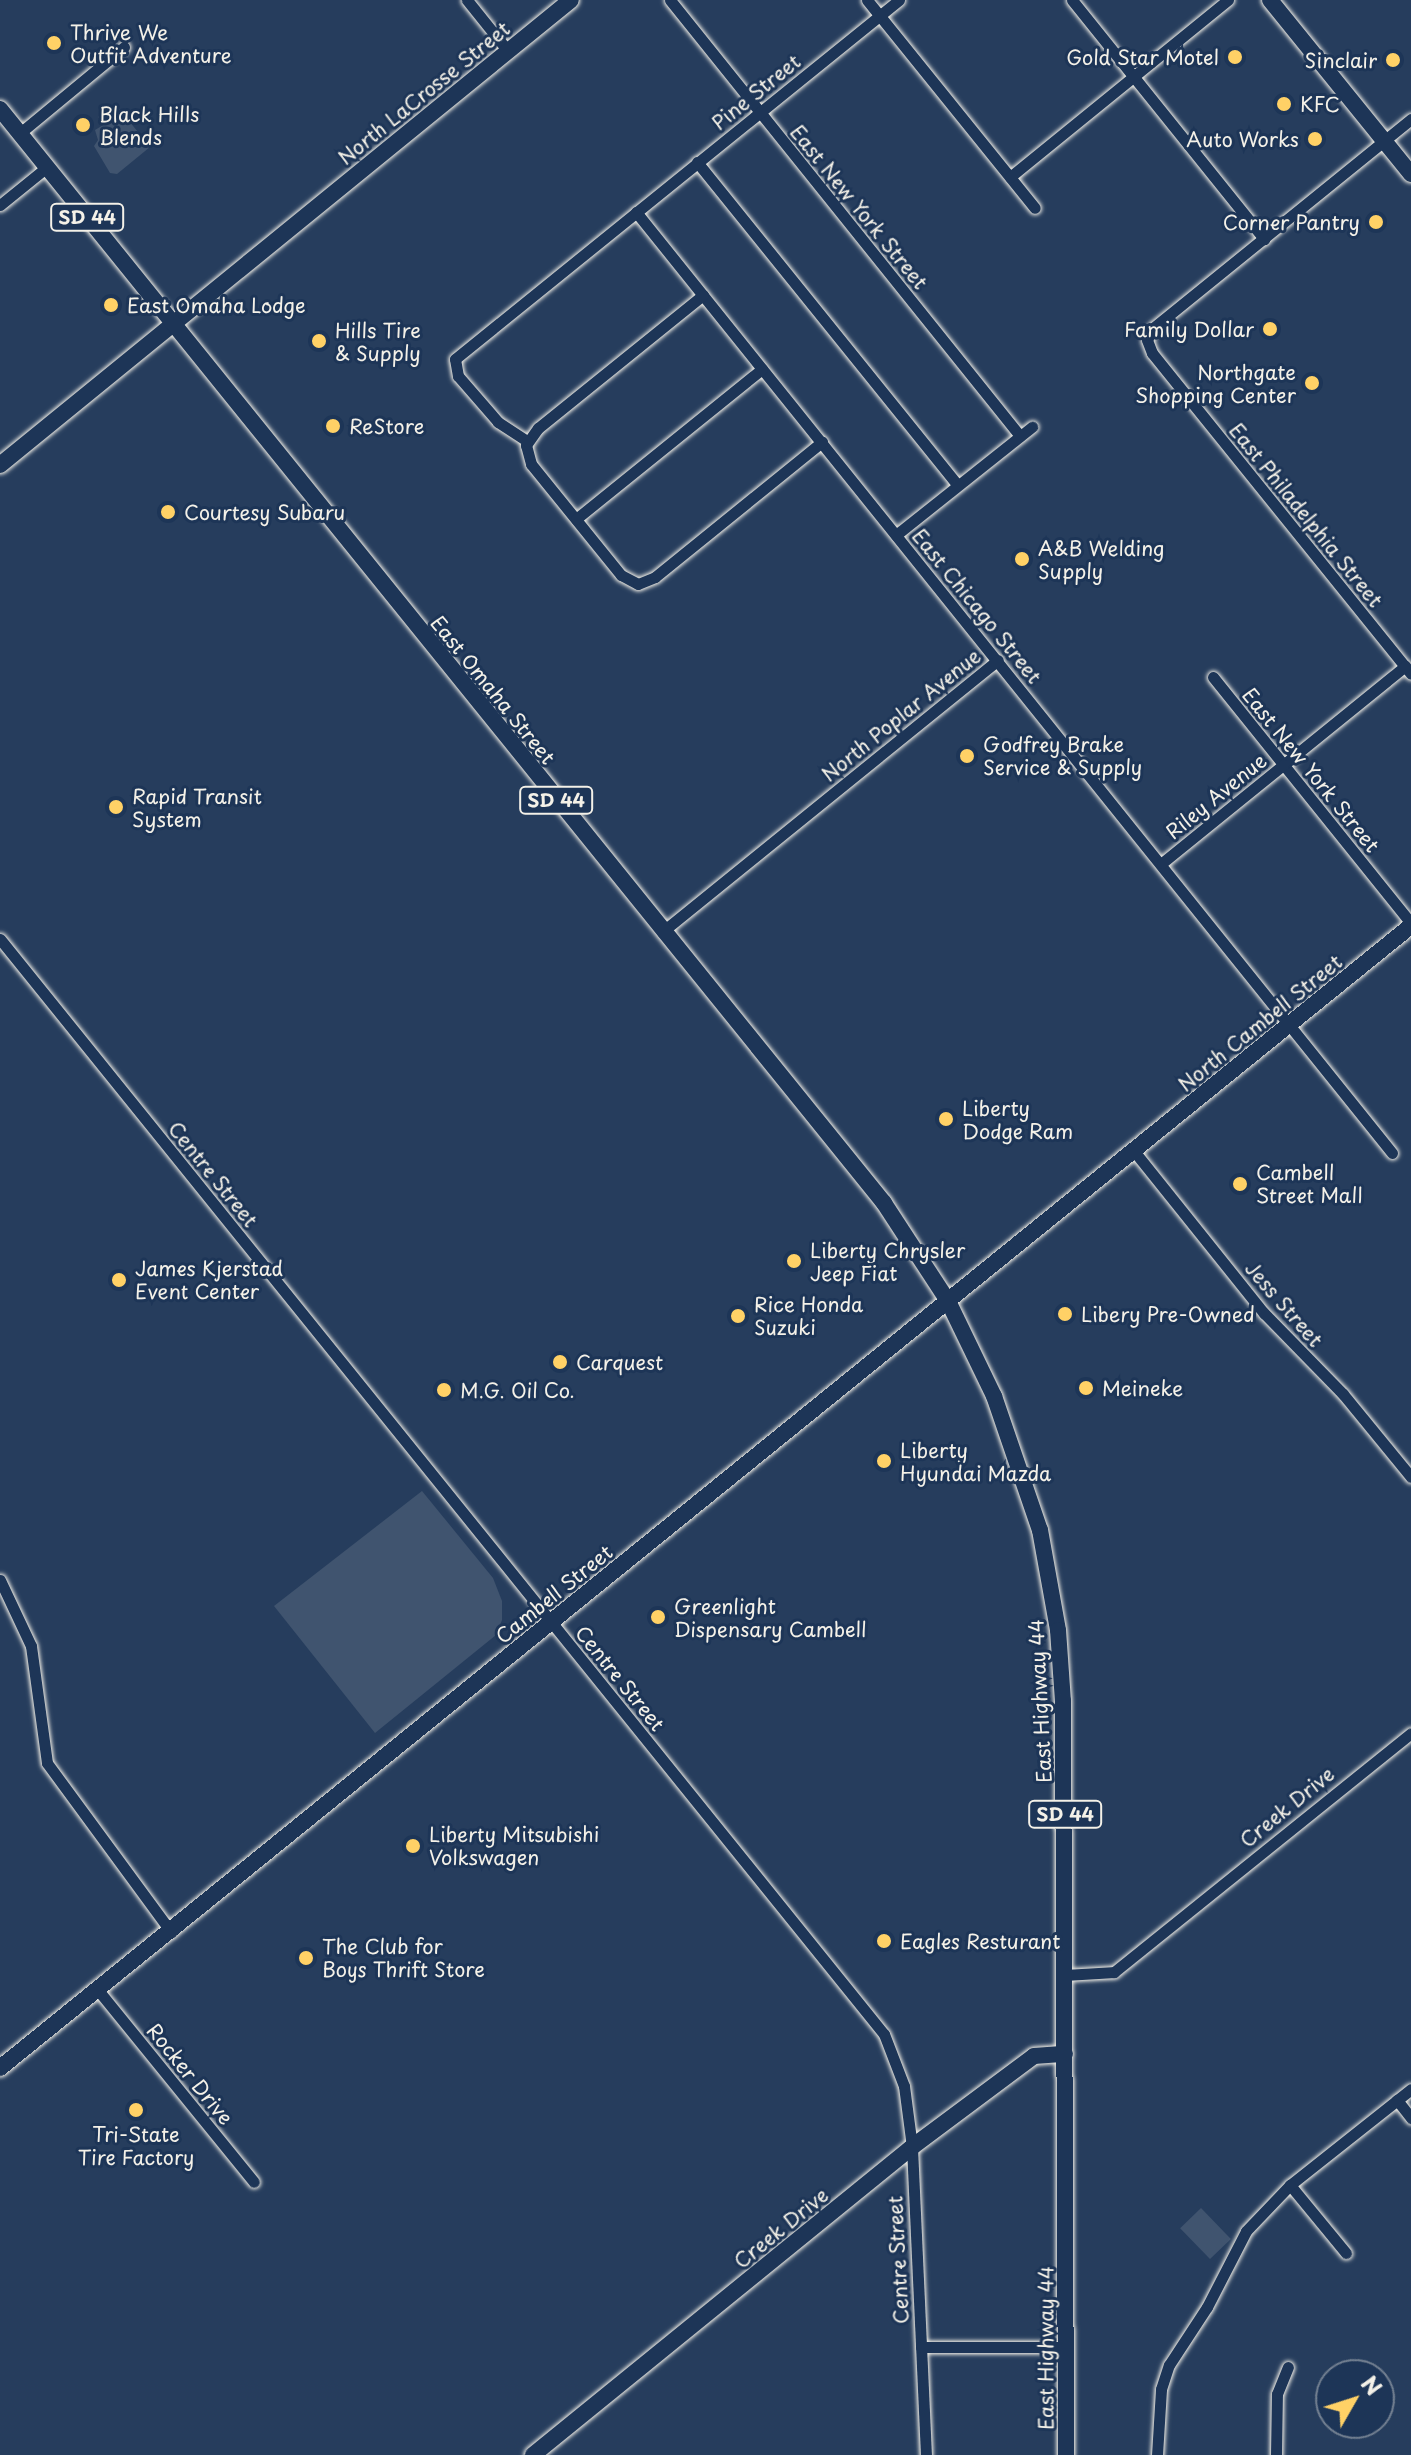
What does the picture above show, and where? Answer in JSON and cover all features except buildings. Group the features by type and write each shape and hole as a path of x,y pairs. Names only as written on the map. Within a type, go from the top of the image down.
{"main road":[{"name":"North LaCrosse Street","path":"0,465 571,0"},
{"path":"1270,0 1411,174"},
{"name":"East Omaha Street","path":"0,109 884,1203 948,1301"},
{"name":"North Cambell Street","path":"1134,1151 1411,924"},
{"name":"Cambell Street","path":"0,2068 1134,1151"},
{"name":"East Highway 44","path":"948,1301 1021,1466 1051,1584 1063,1701 1066,2455"},
{"name":"Creek Drive","path":"533,2455 912,2147 1034,2056 1065,2054"}],"street":[{"path":"467,0 508,51"},
{"name":"East New York Street","path":"670,0 1020,436"},
{"path":"867,0 1035,208"},
{"name":"Pine Street","path":"527,441 498,422 458,376 455,359 899,0"},
{"path":"1072,0 1264,239 1411,119"},
{"path":"1010,177 1228,0"},
{"path":"20,133 124,47"},
{"path":"697,162 958,485"},
{"path":"0,205 47,167"},
{"name":"East Chicago Street","path":"636,212 1291,1023 1392,1153"},
{"name":"East Philadelphia Street","path":"1264,239 1153,328 1147,340 1152,353 1408,670"},
{"path":"703,295 527,441 527,458 621,575 643,583 822,442"},
{"path":"576,519 762,369"},
{"path":"896,535 1032,427"},
{"name":"North Poplar Avenue","path":"662,932 998,660"},
{"name":"Riley Avenue","path":"1162,863 1283,764 1408,670"},
{"name":"East New York Street","path":"1213,677 1411,924"},
{"name":"Centre Street","path":"0,939 884,2034 904,2086 912,2147 926,2455"},
{"name":"Jess Street","path":"1134,1151 1264,1313 1343,1394 1411,1477"},
{"path":"0,1580 31,1646 47,1763 171,1932"},
{"name":"Creek Drive","path":"1066,1975 1114,1972 1411,1733"},
{"name":"Rocker Drive","path":"98,1990 254,2182"},
{"path":"1157,2455 1161,2389 1169,2365 1207,2307 1246,2231 1290,2185 1411,2089"},
{"path":"1397,2100 1411,2118"},
{"path":"1290,2185 1346,2253"},
{"path":"921,2347 1066,2347"},
{"path":"1276,2455 1277,2394 1288,2367"}],"shaded area":[{"path":"110,106 117,106 150,147 117,174 110,173 94,146 98,140 95,130 105,124 98,117"},
{"path":"422,1491 493,1578 502,1601 502,1620 496,1635 375,1733 274,1606"},
{"path":"1201,2208 1231,2239 1210,2259 1180,2228"}],"place":[{"name":"Thrive We Outfit Adventure","path":"54,43"},
{"name":"Gold Star Motel","path":"1235,57"},
{"name":"Sinclair","path":"1393,60"},
{"name":"KFC","path":"1284,104"},
{"name":"Black Hills Blends","path":"83,125"},
{"name":"Auto Works","path":"1315,139"},
{"name":"Corner Pantry","path":"1376,222"},
{"name":"East Omaha Lodge","path":"111,305"},
{"name":"Family Dollar","path":"1270,329"},
{"name":"Hills Tire & Supply","path":"319,341"},
{"name":"Northgate Shopping Center","path":"1312,383"},
{"name":"ReStore","path":"333,426"},
{"name":"Courtesy Subaru","path":"168,512"},
{"name":"A&B Welding Supply","path":"1022,559"},
{"name":"Godfrey Brake Service & Supply","path":"967,756"},
{"name":"Rapid Transit System","path":"116,807"},
{"name":"Liberty Dodge Ram","path":"946,1119"},
{"name":"Cambell Street Mall","path":"1240,1184"},
{"name":"Liberty Chrysler Jeep Fiat","path":"794,1261"},
{"name":"James Kjerstad Event Center","path":"119,1280"},
{"name":"Libery Pre-Owned","path":"1065,1314"},
{"name":"Rice Honda Suzuki","path":"738,1316"},
{"name":"Carquest","path":"560,1362"},
{"name":"Meineke","path":"1086,1388"},
{"name":"M.G. Oil Co.","path":"444,1390"},
{"name":"Liberty Hyundai Mazda","path":"884,1461"},
{"name":"Greenlight Dispensary Cambell","path":"658,1617"},
{"name":"Liberty Mitsubishi Volkswagen","path":"413,1846"},
{"name":"Eagles Resturant","path":"884,1941"},
{"name":"The Club for Boys Thrift Store","path":"306,1958"},
{"name":"Tri-State Tire Factory","path":"136,2110"}]}
